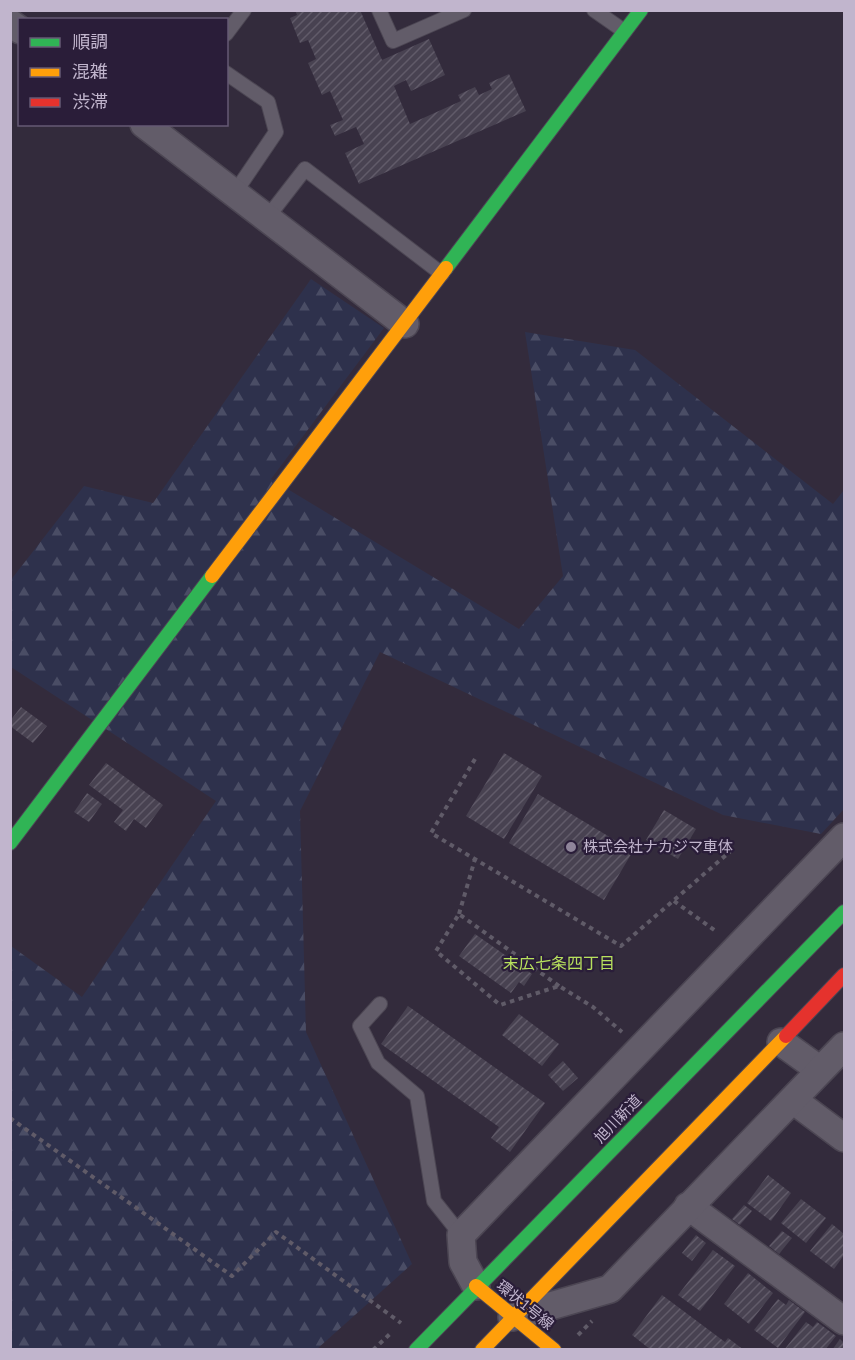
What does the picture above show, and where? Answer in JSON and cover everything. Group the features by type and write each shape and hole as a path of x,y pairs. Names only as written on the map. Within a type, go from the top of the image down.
{"main road":[{"path":"10,843 641,10"},
{"name":"旭川新道","path":"416,1350 476,1286 844,912"},
{"path":"482,1350 511,1317 844,975"},
{"name":"環状1号線","path":"476,1286 554,1350"}],"street":[{"path":"152,127 234,194 405,324"},
{"path":"476,1286 463,1262 461,1235 844,837"},
{"path":"781,1042 820,1070"},
{"path":"511,1317 610,1289 844,1046"},
{"path":"793,1100 844,1138"},
{"path":"688,1206 844,1320"}],"lane":[{"path":"228,31 244,10"},
{"path":"379,10 393,41 464,10"},
{"path":"594,10 625,32"},
{"path":"228,74 268,102 276,132 234,194"},
{"path":"267,218 305,169 443,274"},
{"path":"380,1004 360,1026 378,1063 417,1096 434,1201 461,1235"}],"path":[{"path":"475,759 431,832 621,946 733,849"},
{"path":"475,859 459,914 436,951 500,1005 559,986"},
{"path":"674,901 737,947"},
{"path":"459,914 592,1007 640,1048"},
{"path":"10,1118 232,1276 276,1232 401,1323"}],"green space":[{"path":"311,279 384,328 271,479 519,629 563,576 525,332 635,350 833,504 844,490 844,809 821,834 723,815 380,652 300,811 306,1032 412,1264 317,1349 11,1349 11,946 82,997 216,801 11,667 10,581 84,486 153,503"}],"building":[{"path":"295,10 360,10 382,60 429,39 445,75 411,91 406,80 394,86 410,124 461,101 458,95 475,87 479,95 492,89 489,83 509,74 526,111 359,184 345,153 364,144 356,127 335,136 330,125 343,120 330,91 322,95 308,63 316,59 308,40 300,43 290,18 297,15"},
{"path":"21,707 47,726 33,743 10,726 10,721"},
{"path":"504,753 542,776 504,839 466,816"},
{"path":"106,763 163,805 146,828 134,819 126,831 114,822 123,810 89,785"},
{"path":"87,793 102,804 89,822 74,812"},
{"name":"株式会社ナカジマ車体","path":"538,794 633,851 604,900 509,843"},
{"path":"664,810 696,829 678,859 646,840"},
{"path":"475,934 532,974 524,986 519,982 511,993 459,956"},
{"path":"408,1006 545,1103 510,1152 491,1138 499,1127 381,1044"},
{"path":"519,1014 559,1044 542,1066 502,1035"},
{"path":"563,1061 578,1078 563,1091 548,1075"},
{"path":"768,1175 791,1193 771,1221 747,1203"},
{"path":"801,1199 826,1218 806,1243 781,1223"},
{"path":"744,1205 752,1211 740,1225 732,1219"},
{"path":"832,1224 844,1234 844,1255 834,1269 810,1251"},
{"path":"782,1231 792,1238 779,1254 769,1246"},
{"path":"696,1235 706,1243 692,1261 682,1253"},
{"path":"713,1250 735,1266 700,1311 678,1295"},
{"path":"748,1273 773,1293 749,1324 724,1304"},
{"path":"662,1295 725,1342 728,1338 744,1350 651,1350 632,1335"},
{"path":"778,1299 786,1305 789,1300 805,1312 778,1348 754,1330"},
{"path":"806,1322 813,1327 817,1322 836,1336 825,1350 784,1350"},
{"path":"840,1339 844,1343 844,1350 832,1350"}],"traffic: fast":[{"path":"446,268 641,10"},
{"path":"10,843 212,576"},
{"path":"416,1350 844,912"}],"traffic: slow":[{"path":"212,576 446,268"},
{"path":"482,1350 786,1036"},
{"path":"476,1286 554,1350"}],"traffic: jam":[{"path":"786,1036 844,975"}],"place":[{"name":"株式会社ナカジマ車体","path":"571,847"}],"district":[{"name":"末広七条四丁目","path":"559,963"}]}
